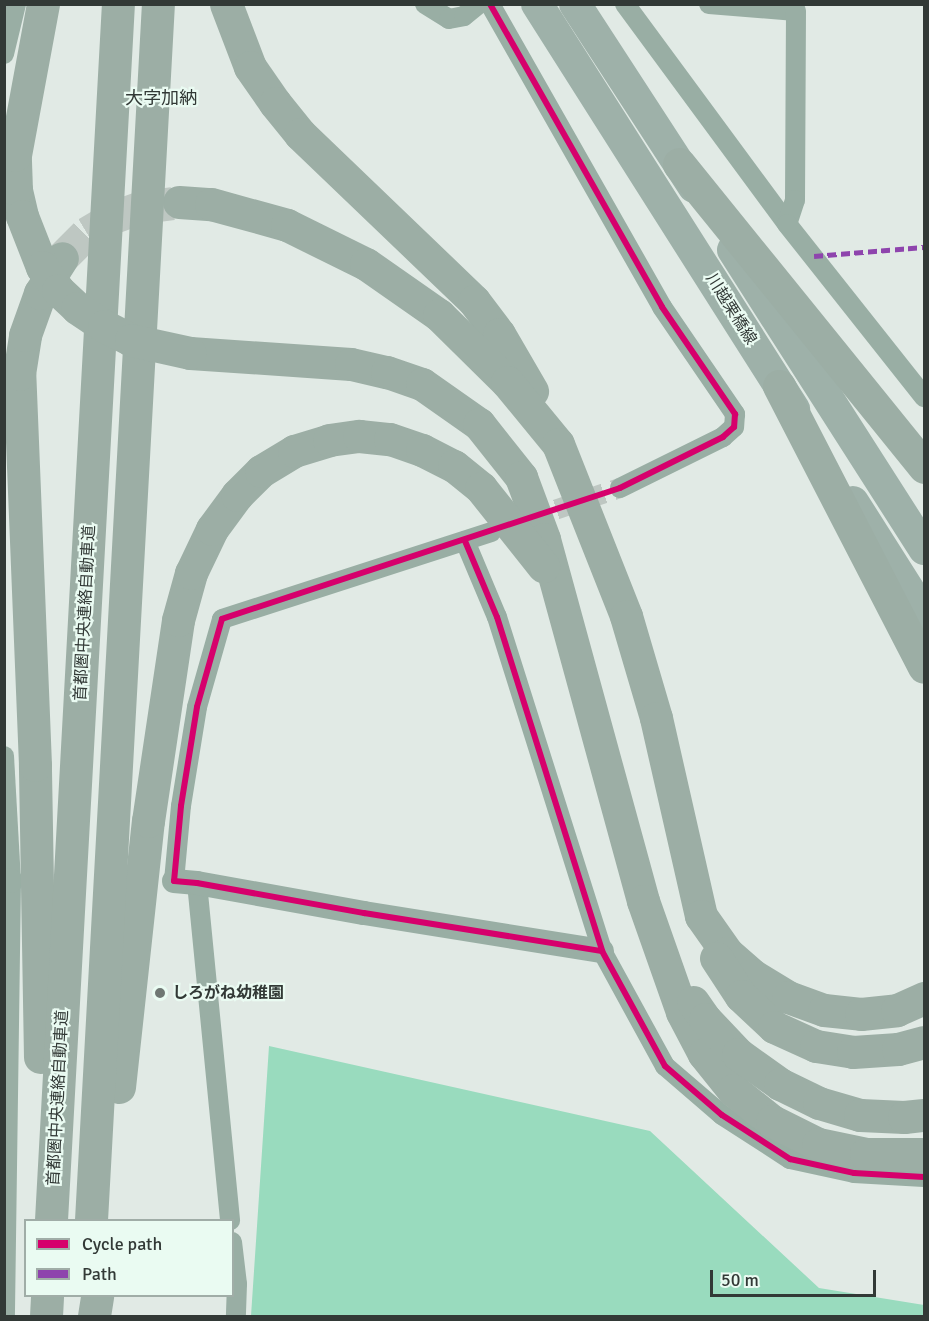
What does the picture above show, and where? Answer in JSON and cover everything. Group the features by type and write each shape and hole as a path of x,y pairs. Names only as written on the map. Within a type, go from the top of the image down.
{"highway":[{"path":"43,4 15,155 16,190 22,216 42,267 58,290 77,308 131,340 190,353 351,364 387,372 422,384 452,402 479,424 521,477 544,538 643,901 682,1012 704,1054 733,1090 772,1121 818,1144 866,1154 924,1154"},
{"name":"首都圏中央連絡自動車道","path":"51,1219 118,4"},
{"path":"90,1219 158,4"},
{"path":"225,4 250,67 300,134 474,301 525,375 558,444 629,628 656,718 701,916 716,959 741,996 774,1027 816,1046 853,1052 898,1049 924,1042"},
{"path":"679,164 924,467"},
{"path":"179,202 211,204 286,225 366,264 438,315 474,347 507,382 558,444"},
{"path":"42,1219 35,765 19,374 25,335 40,293 62,258"},
{"path":"779,386 924,667"},
{"path":"107,1219 148,821 164,707 178,620 191,573 212,529 237,495 261,471 294,451 329,440 359,436 390,439 422,450 454,466 481,488 555,582"},
{"path":"701,916 727,953 752,975 788,998 824,1010 861,1014 897,1010 924,998"},
{"path":"660,954 705,1019 738,1054 780,1084 819,1103 860,1115 924,1115"},
{"path":"45,1297 45,1317"},
{"path":"85,1317 86,1297"},
{"path":"94,1317 97,1297"}],"main road":[{"name":"川越栗橋線","path":"537,4 924,614"},
{"name":"川越栗橋線","path":"574,4 679,164 924,549"}],"street":[{"path":"4,54 16,4"},
{"path":"425,4 449,19 464,16 479,4"},
{"path":"490,4 662,307 735,414 734,428 723,437 620,488"},
{"path":"625,4 787,224 924,397"},
{"path":"709,4 796,11 795,200 787,224"},
{"path":"230,1219 185,882 181,806 196,707 222,619 491,532"},
{"path":"465,541 497,617 602,951 665,1066 722,1115 790,1159 854,1173 924,1177"},
{"path":"4,756 8,880 5,1317"},
{"path":"185,882 602,951"},
{"path":"234,1259 237,1284 236,1317"}],"green space":[{"path":"269,1046 650,1131 819,1288 924,1305 924,1316 251,1316"}],"tunnel":[{"path":"62,258 87,233 114,217 142,207 173,203"},
{"path":"528,519 620,488"}],"marked path":[{"path":"814,256 924,247"}],"cycle path":[{"path":"490,4 662,307 735,414 734,427 723,437 620,488 222,619 197,707 181,806 174,881 602,951"},
{"path":"465,541 497,617 602,951 665,1066 722,1115 790,1159 854,1173 924,1177"}],"place":[{"name":"しろがね幼稚園","path":"160,993"}],"district":[{"name":"大字加納","path":"161,98"}]}
